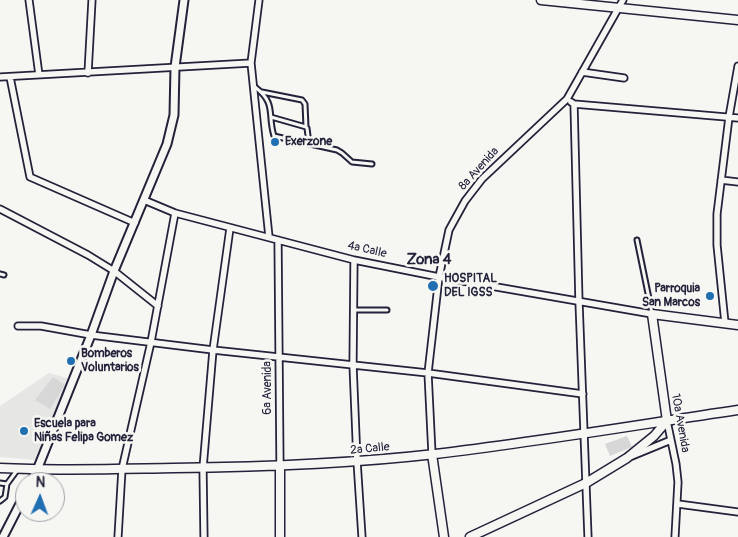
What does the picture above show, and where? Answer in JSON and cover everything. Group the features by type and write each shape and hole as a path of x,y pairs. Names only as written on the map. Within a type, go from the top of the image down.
{"main road":[{"path":"540,0 738,20"},
{"name":"4a Calle","path":"652,314 738,325"},
{"name":"10a Avenida","path":"652,314 666,420"},
{"name":"2a Calle","path":"0,468 37,470 203,468 357,461 432,454 738,410"},
{"path":"470,537 586,483 627,458 654,436 666,420"},
{"name":"8a Avenida","path":"432,454 444,537"},
{"name":"6a Avenida","path":"280,466 280,537"}],"street":[{"path":"29,0 39,75"},
{"path":"88,73 92,0"},
{"path":"37,470 114,271 167,144 174,115 175,67 184,0"},
{"path":"259,0 251,63 268,238"},
{"name":"8a Avenida","path":"432,454 428,372 439,277 449,230 465,202 482,179 567,99 623,0"},
{"path":"0,77 251,63"},
{"path":"725,323 717,245 717,214 729,117 738,66"},
{"path":"582,72 624,78"},
{"path":"10,77 28,176 135,223"},
{"path":"567,99 574,104 738,118"},
{"path":"574,104 588,537"},
{"path":"721,180 738,182"},
{"name":"4a Calle","path":"144,200 175,213 354,260 439,277 652,314"},
{"path":"0,209 88,255 114,271 158,306"},
{"path":"118,537 122,469 158,306 175,213"},
{"path":"204,537 203,468 213,350 230,228"},
{"name":"6a Avenida","path":"278,240 280,466"},
{"path":"354,260 353,365 362,537"},
{"path":"18,326 41,326 280,358 428,372 583,394"},
{"name":"10a Avenida","path":"666,420 678,482 675,537"},
{"path":"627,458 671,440"},
{"path":"678,504 738,512"},
{"path":"3,537 15,514"}],"lane":[{"path":"254,87 266,97 269,103 274,136 337,150 352,162 372,164"},
{"path":"261,92 302,100 305,104 309,144"},
{"path":"271,117 306,127"},
{"path":"637,240 652,314"},
{"path":"0,274 4,275"},
{"path":"353,310 387,310"},
{"path":"0,501 5,497 7,484 18,469"},
{"path":"0,483 7,484"}],"shaded area":[{"name":"Escuela para Niñas Felipa Gomez","path":"49,373 70,379 35,460 0,457 0,406"},
{"path":"53,377 65,385 50,409 35,400"},
{"path":"627,436 632,447 610,456 605,444"}],"place":[{"name":"Exerzone","path":"275,142"},
{"name":"HOSPITAL DEL IGSS","path":"433,286"},
{"name":"Parroquia San Marcos","path":"710,296"},
{"name":"Bomberos Voluntarios","path":"71,361"},
{"name":"Escuela para Niñas Felipa Gomez","path":"24,431"}],"district":[{"name":"Zona 4","path":"429,260"}]}
